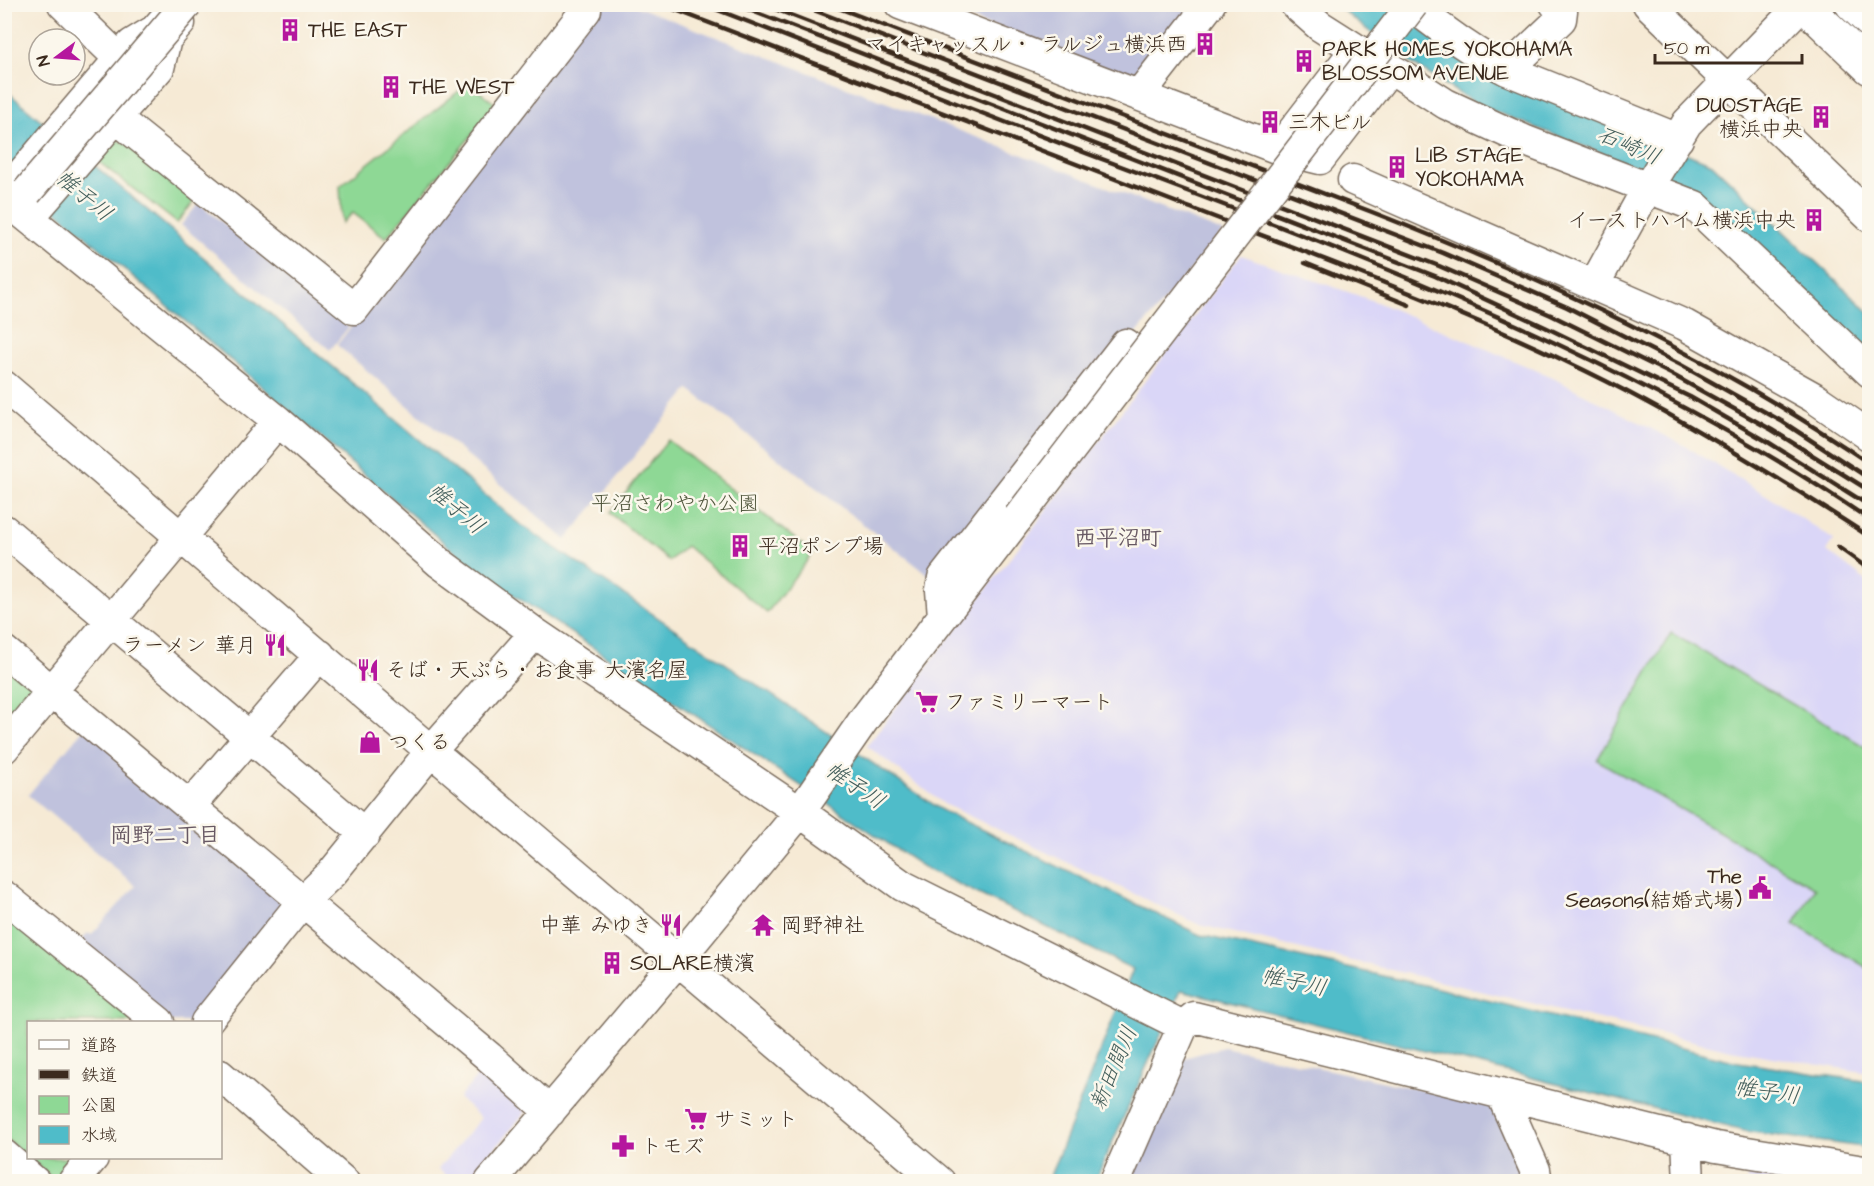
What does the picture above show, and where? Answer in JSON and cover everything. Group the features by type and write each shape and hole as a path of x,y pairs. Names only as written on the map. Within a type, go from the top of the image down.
{"highway":[{"path":"1802,4 1869,68"},
{"path":"1852,4 1869,21"}],"street":[{"path":"63,4 145,84"},
{"path":"16,202 62,126 134,41 155,30 177,4"},
{"path":"16,202 187,4"},
{"path":"16,202 88,150 159,68 166,39 196,4"},
{"path":"1139,95 1210,4"},
{"path":"1295,4 1320,26 1375,55 1446,104 1526,141 1651,183 1695,206 1869,372"},
{"path":"1507,70 1561,19 1562,11 1555,4"},
{"path":"1648,4 1869,217"},
{"path":"1594,285 1687,123 1802,4"},
{"path":"915,7 1279,149 1375,55 1417,9"},
{"path":"1417,9 1457,41 1507,70 1676,142"},
{"path":"490,1182 678,960 802,808 851,737 1018,518 1417,9"},
{"path":"116,118 354,309 586,10"},
{"path":"1353,180 1685,325 1813,397 1869,436"},
{"path":"16,202 278,421 440,563 535,633 802,808 903,886 1184,1026"},
{"path":"943,616 941,590 943,578 1126,344"},
{"path":"4,386 940,1182"},
{"path":"4,748 278,421"},
{"path":"4,530 365,834"},
{"path":"208,1021 303,901 332,873 431,751 535,633"},
{"path":"4,651 489,1057 550,1112"},
{"path":"190,806 320,655"},
{"path":"4,896 157,1021"},
{"path":"1115,1182 1184,1026 1194,1017 1716,1147 1869,1172"},
{"path":"222,1076 344,1182"},
{"path":"1500,1093 1535,1170 1537,1182"},
{"path":"1687,1139 1689,1182"},
{"path":"4,1155 35,1182"},
{"path":"73,1182 92,1159"}],"shaded area":[{"path":"938,4 1205,5 1138,89"},
{"path":"597,5 633,5 1223,232 930,576 689,389 566,540 337,345"},
{"path":"199,203 349,327 330,350 181,225"},
{"path":"1241,255 1374,301 1545,374 1685,446 1834,540 1827,551 1869,583 1869,1073 1731,1050 1200,925 944,804 867,746"},
{"path":"87,725 292,901 197,1021 166,1021 75,947 88,933 91,935 136,886 28,795"},
{"path":"1224,1047 1490,1105 1529,1182 1129,1182 1184,1058"},
{"path":"486,1066 532,1104 467,1181 453,1181 438,1169 481,1118 459,1098"},
{"path":"1747,1169 1828,1181 1747,1181"}],"green space":[{"path":"469,83 497,105 386,238 353,213 342,223 340,186"},
{"path":"115,140 126,143 195,200 177,223 99,162"},
{"name":"平沼さわやか公園","path":"668,440 813,553 767,613 686,546 669,561 610,513"},
{"path":"1671,633 1869,749 1869,969 1794,924 1815,888 1597,760"},
{"path":"5,658 43,690 5,737"},
{"path":"4,905 144,1021 27,1021 27,1156 5,1138"},
{"path":"30,1159 79,1159 60,1181 56,1181"}],"water":[{"name":"石崎川","path":"1336,5 1389,5 1428,34 1487,72 1712,164 1869,312 1869,357 1690,188 1476,104 1403,58"},
{"path":"4,89 517,522 943,811 1200,935 1437,988 1738,1062 1869,1082 1869,1148 1744,1131 1181,990 1095,1181 1048,1181 1133,969 925,868 476,570 5,167"}],"railway":[{"path":"660,4 1452,310 1555,356 1674,417 1773,475 1870,537"},
{"path":"702,4 1306,237 1501,318 1690,411 1781,463 1870,520"},
{"path":"734,4 1435,276 1690,397 1768,442 1870,506"},
{"path":"762,4 1439,266 1551,315 1671,374 1772,430 1870,491"},
{"path":"798,4 1443,253 1567,307 1681,365 1783,422 1870,479"},
{"path":"828,4 1372,212 1501,265 1628,324 1752,389 1870,464"},
{"path":"1305,263 1409,305"},
{"path":"1838,547 1870,570"}],"place":[{"name":"THE EAST","path":"290,30"},
{"name":"マイキャッスル・ ラルジュ横浜西","path":"1205,44"},
{"name":"PARK HOMES YOKOHAMA BLOSSOM AVENUE","path":"1304,61"},
{"name":"THE WEST","path":"391,87"},
{"name":"DUOSTAGE 横浜中央","path":"1821,117"},
{"name":"三木ビル","path":"1270,122"},
{"name":"LIB STAGE YOKOHAMA","path":"1397,167"},
{"name":"イーストハイム横浜中央","path":"1814,220"},
{"name":"平沼ポンプ場","path":"740,546"},
{"name":"ラーメン 華月","path":"275,645"},
{"name":"そば・天ぷら・お食事 大濱名屋","path":"368,670"},
{"name":"ファミリーマート","path":"927,702"},
{"name":"つくる","path":"370,742"},
{"name":"The Seasons(結婚式場)","path":"1760,888"},
{"name":"中華 みゆき","path":"671,925"},
{"name":"岡野神社","path":"763,925"},
{"name":"SOLARE横濱","path":"612,963"},
{"name":"サミット","path":"696,1119"},
{"name":"トモズ","path":"623,1146"}],"district":[{"name":"西平沼町","path":"1118,538"},
{"name":"岡野二丁目","path":"165,835"}],"water label":[{"name":"帷子川","path":"84,196"},
{"name":"帷子川","path":"456,509"},
{"name":"帷子川","path":"855,786"},
{"name":"帷子川","path":"1294,982"},
{"name":"新田間川","path":"1114,1068"},
{"name":"帷子川","path":"1767,1092"}]}
